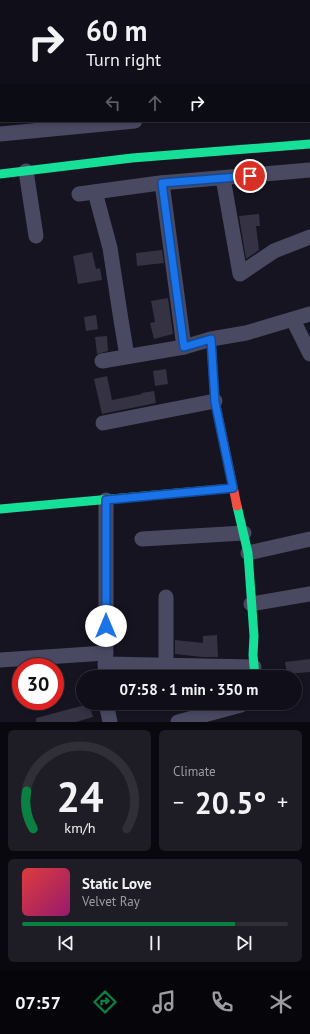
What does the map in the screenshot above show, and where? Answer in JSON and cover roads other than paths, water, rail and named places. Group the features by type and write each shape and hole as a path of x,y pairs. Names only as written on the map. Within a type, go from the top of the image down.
{"street":[{"path":"0,134 125,122"},
{"path":"0,174 132,158 310,144"},
{"path":"79,194 162,183 310,170"},
{"path":"26,171 36,236"},
{"path":"223,178 240,274 274,251 310,237"},
{"path":"162,183 184,347"},
{"path":"95,192 110,248 127,356"},
{"path":"102,361 184,347 211,339 246,333 310,314"},
{"path":"293,320 310,354"},
{"path":"211,339 215,402 248,553 255,670"},
{"path":"103,423 215,402"},
{"path":"0,509 233,488"},
{"path":"105,665 106,500"},
{"path":"142,539 244,533"},
{"path":"248,553 310,539"},
{"path":"251,604 310,594"},
{"path":"166,597 166,665"},
{"path":"0,660 105,665 166,665 230,670"},
{"path":"107,710 110,722"},
{"path":"178,722 223,710"}]}
